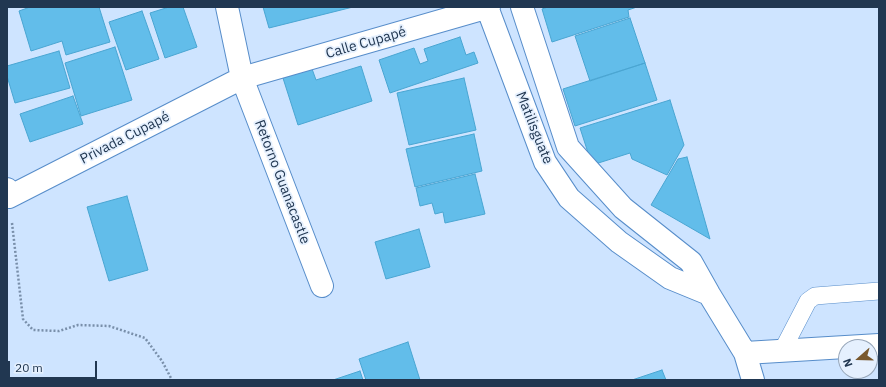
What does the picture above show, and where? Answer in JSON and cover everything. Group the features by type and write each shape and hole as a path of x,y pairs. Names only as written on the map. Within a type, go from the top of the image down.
{"street":[{"name":"Retorno Guanacastle","path":"227,7 242,78 322,286"},
{"name":"Calle Cupapé","path":"242,78 488,7"},
{"name":"Matilisguate","path":"488,7 545,162 569,198 619,242 670,278 709,294"},
{"name":"Matilisguate","path":"522,7 568,147 623,208 691,262 745,353 752,380"},
{"name":"Privada Cupapé","path":"8,193 242,78"},
{"path":"745,353 879,345"}],"lane":[{"path":"782,350 808,301 815,296 879,291"}],"path":[{"path":"8,193 23,319 33,330 59,331 78,326 108,326 144,338 162,361 172,380"}],"building":[{"path":"30,7 99,7 110,42 66,55 62,41 31,51 19,11"},
{"path":"169,7 183,7 197,47 165,58 150,13"},
{"path":"263,7 353,7 269,28"},
{"path":"548,7 637,7 628,10 629,17 552,42 542,9"},
{"path":"142,11 159,59 126,70 109,22"},
{"path":"630,18 645,63 590,81 575,36"},
{"path":"460,37 466,55 474,52 478,63 390,93 379,60 414,48 420,64 428,61 424,49"},
{"path":"115,47 132,100 81,116 65,63"},
{"path":"59,51 70,88 15,103 7,76 7,66"},
{"path":"645,63 657,100 575,126 563,89"},
{"path":"311,66 316,80 361,66 372,101 298,125 282,75"},
{"path":"464,78 476,130 409,145 397,93"},
{"path":"73,96 83,124 30,142 20,114"},
{"path":"670,100 684,145 667,175 632,159 630,153 592,165 580,128"},
{"path":"474,134 482,171 415,187 406,149"},
{"path":"687,157 710,239 651,205 678,159"},
{"path":"475,174 485,214 445,223 443,212 435,214 432,203 420,206 416,188"},
{"path":"127,196 148,270 109,281 87,207"},
{"path":"419,229 430,267 386,279 375,242"},
{"path":"408,342 420,380 366,380 359,359"},
{"path":"662,370 666,380 632,380"},
{"path":"360,371 363,380 333,380"}]}
